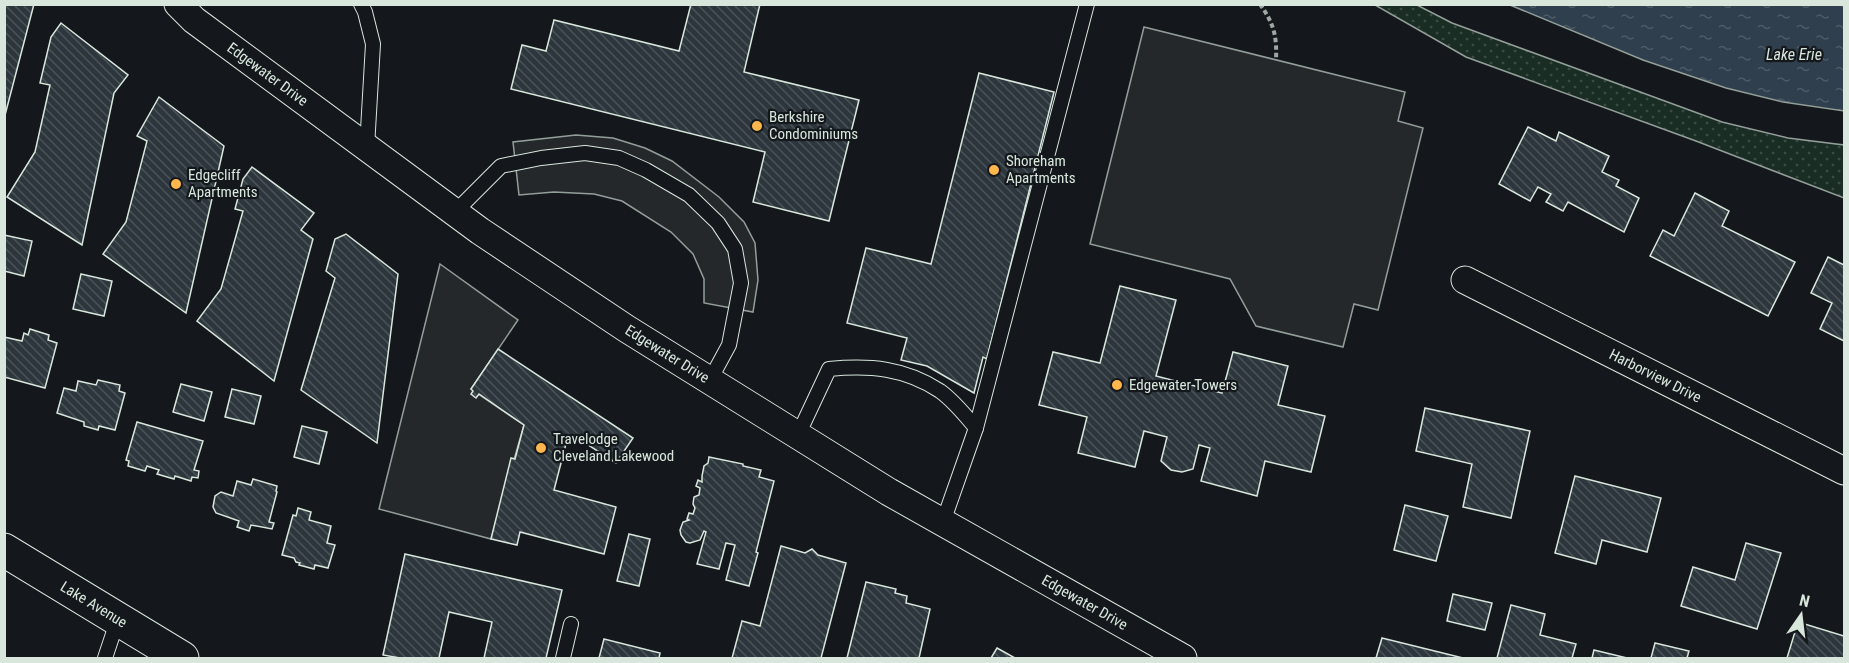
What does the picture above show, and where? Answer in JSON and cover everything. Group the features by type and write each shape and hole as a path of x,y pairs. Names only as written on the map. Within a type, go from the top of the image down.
{"street":[{"name":"Edgewater Drive","path":"178,4 194,20 455,212 627,329 890,492 1183,658"},
{"name":"Harborview Drive","path":"1465,280 1845,471"},
{"name":"Lake Avenue","path":"4,550 182,658"}],"lane":[{"path":"361,4 373,44 367,147"},
{"path":"943,522 976,428 1087,4"},
{"path":"455,212 501,166 585,153 619,158 646,170 689,195 718,223 735,249 741,283 729,345 710,380"},
{"path":"798,435 829,369 859,366 889,369 917,379 941,392 960,408 976,428"},
{"path":"105,658 118,619"},
{"path":"563,658 572,624"}],"path":[{"path":"1260,4 1270,18 1276,35 1276,60"}],"green space":[{"path":"1375,5 1417,5 1452,23 1722,122 1788,138 1844,145 1844,198 1466,57"}],"shaded area":[{"path":"1144,27 1405,92 1398,121 1423,128 1378,310 1354,304 1343,347 1256,326 1230,279 1090,244"},
{"path":"576,135 613,138 645,148 672,161 719,197 744,222 755,243 758,280 753,312 704,303 704,279 693,254 671,232 622,201 594,194 554,192 519,195 513,142"},
{"path":"440,264 518,320 471,389 524,425 491,539 379,509"}],"water":[{"name":"Lake Erie","path":"1510,5 1844,5 1844,111 1783,102 1726,88 1643,60"}],"building":[{"path":"4,4 34,4 4,119"},
{"name":"Berkshire Condominiums","path":"691,4 760,4 744,72 859,100 829,221 753,202 765,152 511,89 522,45 546,51 554,20 679,51"},
{"path":"61,23 128,75 114,93 82,245 7,197 35,152 50,85 40,83 51,37"},
{"name":"Shoreham Apartments","path":"979,73 1054,92 987,359 983,357 974,393 927,366 901,360 907,338 847,323 866,248 931,264"},
{"name":"Edgecliff Apartments","path":"159,97 224,146 186,313 103,254 126,222 147,141 137,136"},
{"path":"1528,127 1556,141 1559,132 1609,156 1602,172 1619,180 1616,186 1639,198 1624,232 1568,202 1563,211 1546,202 1551,194 1538,187 1530,201 1499,184"},
{"path":"252,167 314,213 301,230 313,239 274,381 197,321 221,289 243,211 235,209 243,179"},
{"path":"1695,193 1729,211 1722,226 1795,262 1768,316 1650,256 1663,230 1674,236"},
{"path":"346,234 398,274 377,443 301,390 335,278 326,271 335,239"},
{"path":"4,235 32,241 24,276 4,271"},
{"path":"1828,257 1844,265 1844,341 1820,329 1832,303 1811,293"},
{"path":"81,274 112,281 104,316 73,309"},
{"name":"Edgewater Towers","path":"1120,286 1176,300 1156,376 1222,393 1233,352 1288,366 1278,405 1325,416 1311,472 1265,461 1257,496 1201,481 1210,448 1199,445 1193,469 1182,472 1171,470 1161,461 1167,437 1144,431 1135,467 1078,453 1087,417 1039,405 1053,352 1100,363"},
{"path":"30,329 49,335 48,340 57,343 45,388 4,377 4,337 22,341 24,333 28,335"},
{"name":"Travelodge Cleveland Lakewood","path":"498,349 633,438 616,463 573,435 568,436 554,490 616,507 604,554 520,532 517,545 491,539 511,458 515,459 524,425 479,394 476,398 471,394 473,391 471,389"},
{"path":"98,380 120,385 119,391 125,393 115,430 99,426 98,430 84,426 84,422 57,413 64,388 76,391 78,381 96,385"},
{"path":"181,384 212,392 204,421 173,412"},
{"path":"232,389 261,396 254,424 225,417"},
{"path":"1425,408 1530,431 1511,518 1463,507 1472,464 1416,451"},
{"path":"137,422 203,441 194,470 199,471 198,478 192,477 191,481 175,476 174,479 157,474 159,470 147,466 145,471 128,466 129,461 126,460"},
{"path":"302,426 327,432 319,464 294,457"},
{"path":"709,457 761,470 759,477 774,481 749,586 726,580 735,545 726,543 719,569 697,564 706,532 704,531 700,540 690,543 686,542 681,535 683,522 689,520 687,519 689,513 693,514 694,497 699,495 700,488 696,486 698,480 702,482 704,466 708,463"},
{"path":"1575,476 1661,498 1647,552 1602,540 1596,564 1555,553"},
{"path":"253,479 277,486 269,522 274,523 272,529 251,525 249,531 237,527 239,521 216,513 213,507 215,496 221,492 233,496 237,481 251,485"},
{"path":"1405,505 1448,516 1436,561 1394,550"},
{"path":"298,508 311,512 309,520 331,526 327,543 335,545 328,568 315,565 314,569 299,565 300,563 294,558 282,555 293,515 296,516"},
{"path":"629,534 650,539 639,586 617,581"},
{"path":"1746,543 1781,553 1757,629 1681,606 1693,567 1735,580"},
{"path":"781,546 805,553 812,549 818,555 846,563 821,658 732,658 742,621 760,626"},
{"path":"405,554 562,590 546,658 484,658 492,622 449,612 439,658 400,658 383,655"},
{"path":"866,582 896,589 895,593 907,596 906,603 930,609 919,658 847,658"},
{"path":"1453,594 1492,603 1485,630 1447,621"},
{"path":"1511,605 1545,614 1540,635 1576,644 1572,658 1497,658"},
{"path":"1798,622 1844,636 1844,658 1787,658"},
{"path":"1382,638 1463,658 1376,658"},
{"path":"604,639 660,653 659,658 599,658"},
{"path":"1655,643 1689,651 1687,658 1651,658"},
{"path":"997,648 1015,658 991,658"},
{"path":"1594,650 1627,658 1592,658"}],"place":[{"name":"Berkshire Condominiums","path":"757,126"},
{"name":"Shoreham Apartments","path":"994,170"},
{"name":"Edgecliff Apartments","path":"176,184"},
{"name":"Edgewater Towers","path":"1117,385"},
{"name":"Travelodge Cleveland Lakewood","path":"541,448"}]}
